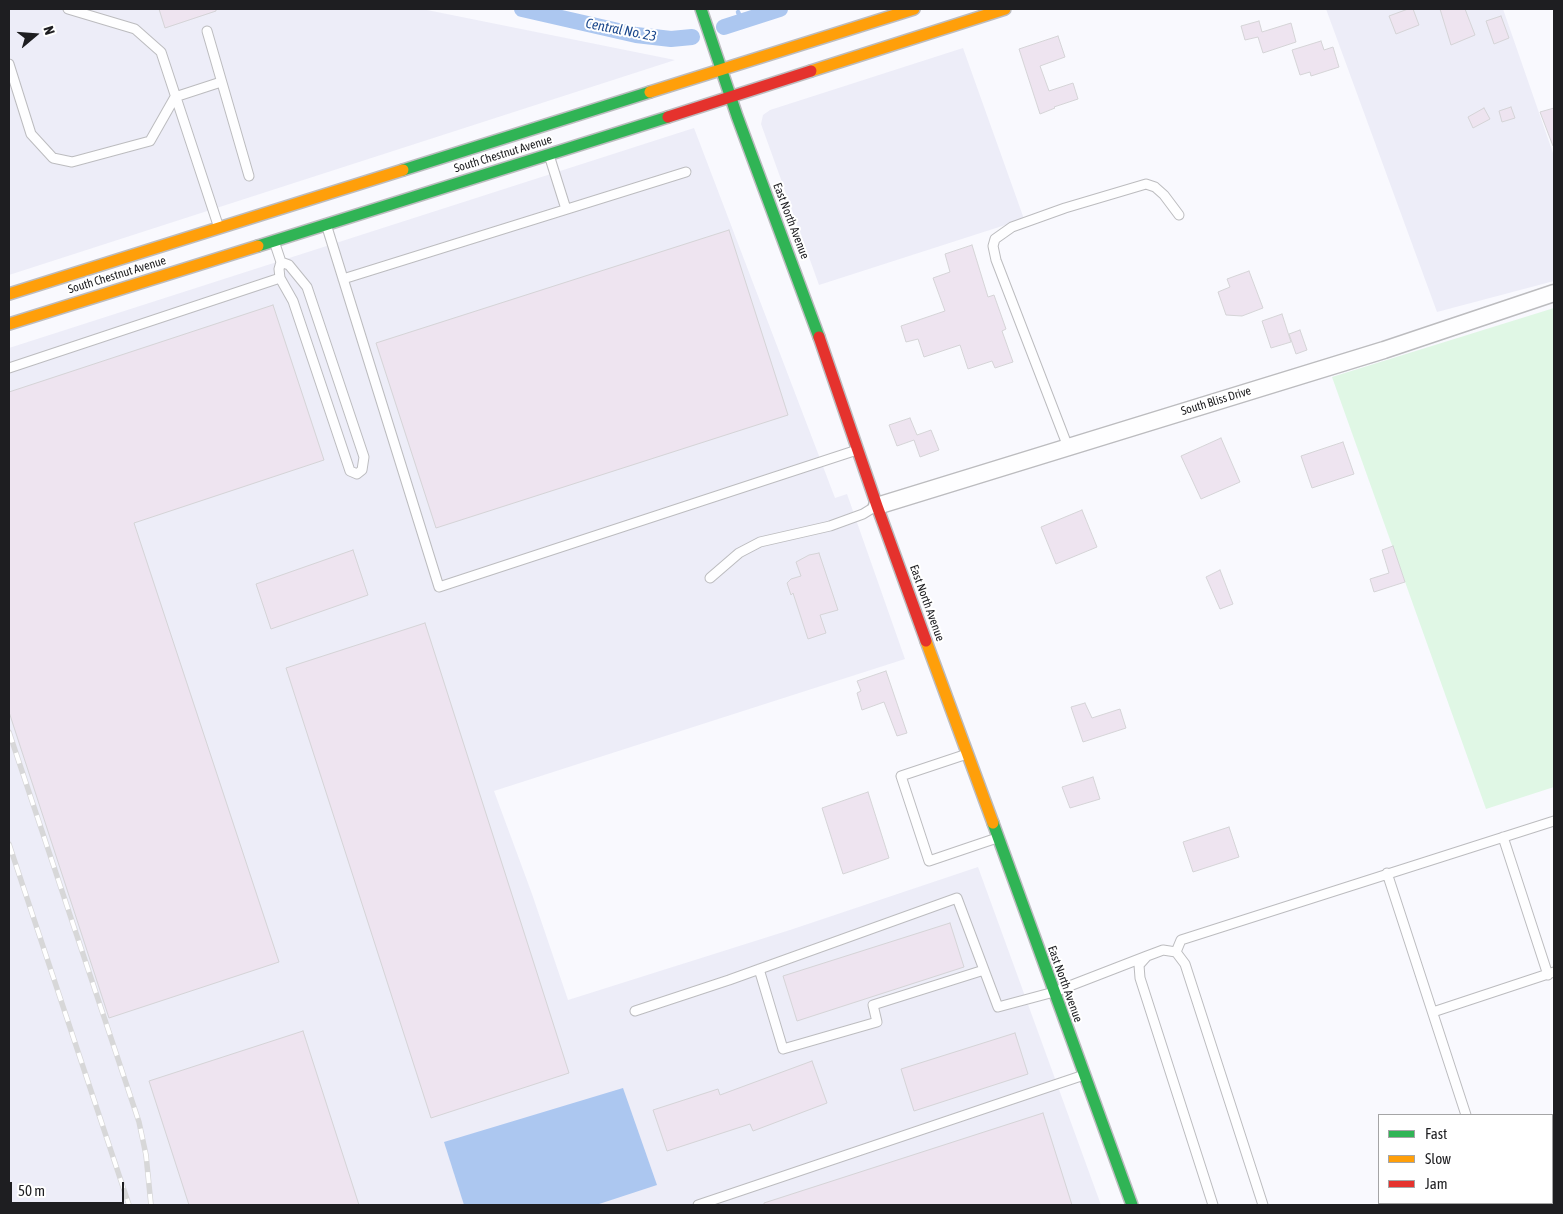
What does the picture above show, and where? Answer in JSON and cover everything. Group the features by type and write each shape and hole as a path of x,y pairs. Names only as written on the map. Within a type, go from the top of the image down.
{"main road":[{"name":"South Chestnut Avenue","path":"9,294 914,9"},
{"name":"South Chestnut Avenue","path":"9,324 1006,9"},
{"name":"East North Avenue","path":"702,14 730,97 814,320 877,506 1132,1205"}],"street":[{"name":"South Bliss Drive","path":"877,506 1384,350 1554,293"}],"lane":[{"path":"68,9 135,29 161,52 219,228"},
{"path":"206,31 249,176"},
{"path":"9,64 31,134 52,158 72,162 150,141 175,97 222,82"},
{"path":"549,154 566,209"},
{"path":"343,278 686,172"},
{"path":"1068,447 996,260 993,246 995,239 1012,226 1146,184 1155,187 1164,195 1179,215"},
{"path":"326,224 439,587 858,450"},
{"path":"274,240 281,262 279,269 280,278 293,301 350,471 357,474 362,470 364,457 307,287 289,265 281,262"},
{"path":"9,368 280,278"},
{"path":"710,578 739,552 760,542 830,526 863,514 877,506"},
{"path":"968,754 901,776 929,861 997,838"},
{"path":"1176,952 1181,940 1554,821"},
{"path":"1433,1012 1551,974 1504,837"},
{"path":"1387,873 1466,1114"},
{"path":"634,1011 759,969 958,898 998,1007 1054,992 1163,950 1176,952 1185,964 1263,1205"},
{"path":"1147,956 1139,965 1140,978 1213,1205"},
{"path":"759,969 783,1049 877,1022 873,1005 984,970"},
{"path":"698,1205 1084,1075"}],"shaded area":[{"path":"9,9 422,9 675,60 9,275"},
{"path":"1326,9 1503,9 1554,156 1554,281 1437,312"},
{"path":"963,48 1024,219 819,285 761,124 763,115 770,110"},
{"path":"694,128 835,498 847,494 905,659 494,791 568,1000 790,930 978,867 1101,1205 9,1205 9,348"}],"green space":[{"path":"1554,308 1554,787 1486,809 1332,377"}],"water":[{"path":"623,1088 657,1185 596,1205 464,1205 444,1142"}],"building":[{"path":"159,9 216,9 216,11 165,28"},
{"path":"1413,9 1419,25 1396,34 1389,16"},
{"path":"1440,9 1465,9 1475,35 1451,45"},
{"path":"1501,16 1509,38 1494,44 1486,21"},
{"path":"1259,21 1262,32 1291,23 1296,42 1263,53 1258,37 1245,40 1241,26"},
{"path":"1058,36 1065,57 1040,66 1049,91 1073,83 1078,99 1040,114 1019,49"},
{"path":"1321,41 1324,50 1333,47 1339,67 1311,76 1310,72 1300,75 1292,50"},
{"path":"1511,107 1515,118 1502,122 1499,111"},
{"path":"1484,108 1490,119 1473,128 1468,117"},
{"path":"1554,108 1554,146 1553,146 1540,112"},
{"path":"729,230 788,415 436,528 376,343"},
{"path":"972,245 988,297 994,295 1006,329 1002,331 1013,362 995,368 992,361 968,369 960,345 924,357 918,339 906,342 901,326 945,311 933,278 950,272 945,254"},
{"path":"1249,271 1263,308 1242,316 1226,315 1218,292 1230,287 1227,279"},
{"path":"273,305 324,460 134,523 279,962 109,1018 9,712 9,392"},
{"path":"1282,314 1291,342 1271,348 1262,321"},
{"path":"1300,330 1307,350 1296,354 1289,334"},
{"path":"910,418 917,435 931,430 939,450 920,457 914,440 897,446 889,425"},
{"path":"1221,438 1240,482 1201,499 1181,456"},
{"path":"1343,442 1354,474 1312,488 1301,456"},
{"path":"1082,510 1097,547 1056,564 1041,527"},
{"path":"1393,546 1405,582 1374,592 1370,579 1389,573 1382,550"},
{"path":"353,550 368,595 271,629 256,584"},
{"path":"819,553 838,610 820,615 826,633 808,639 793,593 791,595 787,583 791,579 801,576 796,562 809,555"},
{"path":"1220,570 1233,604 1220,609 1206,577"},
{"path":"425,623 569,1073 431,1118 286,668"},
{"path":"886,671 907,733 897,736 884,702 862,710 857,693 861,691 857,681"},
{"path":"1085,703 1092,718 1120,709 1126,728 1083,742 1071,707"},
{"path":"1093,777 1100,799 1070,808 1062,787"},
{"path":"868,792 889,858 843,874 822,808"},
{"path":"1229,827 1239,857 1193,872 1183,842"},
{"path":"950,923 964,967 797,1021 783,976"},
{"path":"303,1031 359,1205 189,1205 149,1081"},
{"path":"1015,1033 1028,1074 914,1111 901,1069"},
{"path":"812,1061 827,1103 753,1131 750,1124 667,1151 653,1110 718,1089 720,1095"},
{"path":"1043,1113 1072,1205 764,1205 764,1203"}],"waterway":[{"name":"Central No. 23","path":"522,9 636,35 671,39 692,37"},
{"name":"Central No. 23","path":"724,27 780,9"},
{"path":"738,12 742,21"}],"railway":[{"path":"9,732 139,1122 146,1155 151,1205"},
{"path":"9,844 129,1205"}],"traffic: fast":[{"path":"701,9 737,116 819,337"},
{"path":"403,170 650,92"},
{"path":"258,246 668,117"},
{"path":"993,823 1132,1205"}],"traffic: slow":[{"path":"650,92 914,9"},
{"path":"811,71 1005,9"},
{"path":"9,294 403,170"},
{"path":"9,324 258,246"},
{"path":"926,641 993,823"}],"traffic: jam":[{"path":"668,117 811,71"},
{"path":"819,337 926,641"}]}
